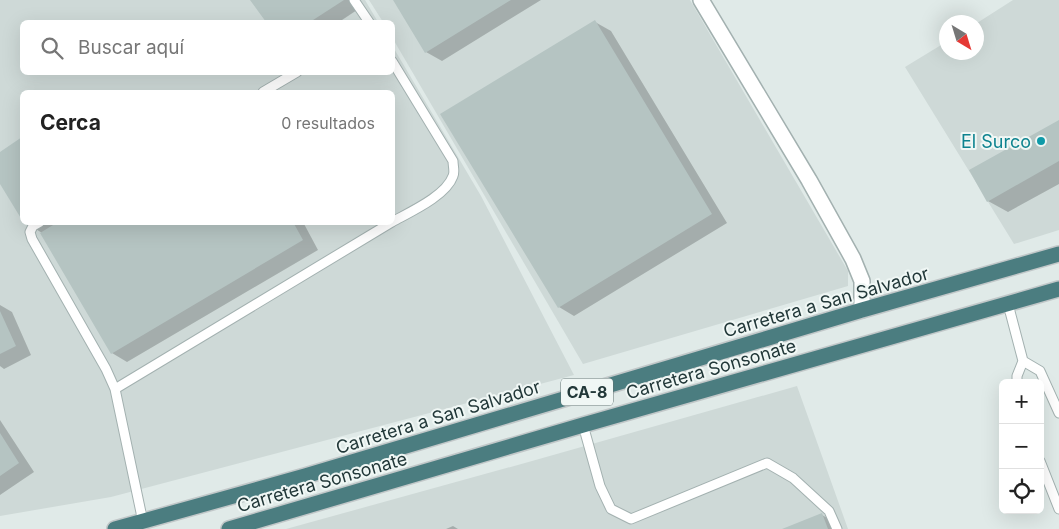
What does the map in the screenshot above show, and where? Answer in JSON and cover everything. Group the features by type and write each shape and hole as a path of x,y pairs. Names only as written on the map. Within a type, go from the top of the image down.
{"highway":[{"name":"Carretera a San Salvador","path":"115,529 305,476 862,310 1059,254"},
{"name":"Carretera Sonsonate","path":"229,529 249,526 583,425 1059,289"}],"street":[{"path":"701,0 854,259 862,281 862,310"}],"lane":[{"path":"354,0 368,20"},
{"path":"395,66 453,160 454,174 448,186 433,198 395,220"},
{"path":"266,90 292,75"},
{"path":"35,225 30,232 32,239 106,369 115,389 143,522"},
{"path":"115,389 387,225"},
{"path":"1008,304 1023,361 1016,379"},
{"path":"1023,361 1040,371 1059,413"},
{"path":"583,425 600,486 612,510 631,518 767,463 794,478 822,504 829,511 837,529"},
{"path":"1043,469 1059,509"}],"shaded area":[{"path":"0,0 365,0 377,20 20,20 20,75 395,75 395,50 481,196 574,375 111,497 0,516"},
{"path":"369,0 690,0 848,271 848,286 583,364 395,42 395,20 382,20"},
{"path":"1013,0 1059,0 1059,230 1014,244 905,67 939,46 939,60 984,60 984,19"},
{"path":"797,386 848,529 286,529 532,461"}],"building":[{"path":"250,0 344,0 313,20 265,20"},
{"path":"393,0 511,0 425,53"},
{"path":"595,20 712,214 558,308 440,114"},
{"name":"El Surco","path":"1059,120 1059,161 987,202 969,170"},
{"path":"20,138 20,217 0,184 0,152"},
{"path":"53,225 295,225 303,240 111,354 40,233"},
{"path":"0,311 16,346 0,354"},
{"path":"0,433 19,463 0,476"},
{"path":"822,513 828,529 782,529"}],"place":[{"name":"El Surco","path":"1041,141"}]}
